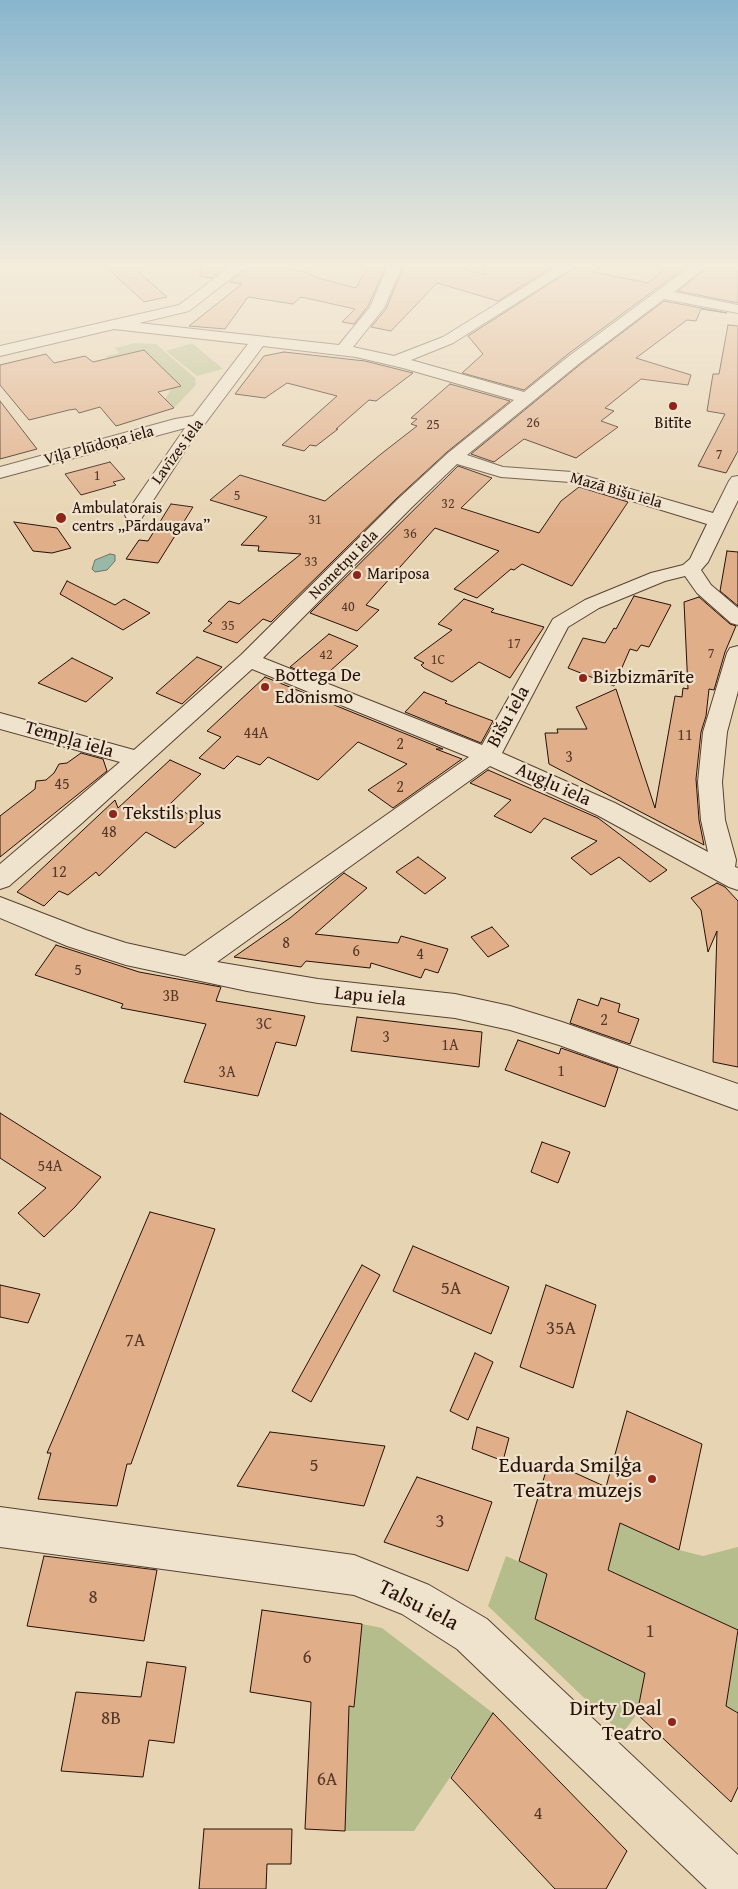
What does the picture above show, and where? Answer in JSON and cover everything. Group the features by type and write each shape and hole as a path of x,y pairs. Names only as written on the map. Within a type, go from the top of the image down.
{"street":[{"name":"Lavīzes iela","path":"134,514 198,421 250,354"},
{"path":"363,354 396,361 526,398"},
{"path":"396,361 413,354"},
{"name":"Nometņu iela","path":"0,879 139,759 249,660 405,503 454,457 582,354"},
{"name":"Viļa Plūdoņa iela","path":"3,477 181,423 198,421"},
{"name":"Mazā Bišu iela","path":"454,457 501,472 572,477 718,521"},
{"path":"738,481 698,562 690,570 704,589 738,619"},
{"name":"Bišu iela","path":"190,967 488,756 560,624 592,604 658,577 690,570"},
{"path":"730,875 723,860 713,820 710,782 715,732 738,653"},
{"name":"Augļu iela","path":"249,660 488,756 606,809 730,875"},
{"name":"Tempļa iela","path":"0,721 139,759"},
{"name":"Lapu iela","path":"0,907 77,938 126,954 247,980 318,991 455,1006 510,1018 562,1034 738,1097"},
{"name":"Talsu iela","path":"0,1527 354,1575 415,1599 472,1634 738,1887"}],"green space":[{"path":"127,354 115,357 117,367 106,356"},
{"path":"148,354 168,354 195,378 196,385 174,408 165,399 171,389 180,386"},
{"path":"170,354 205,354 223,369 197,376"},
{"path":"620,1523 679,1550 703,1556 738,1547 738,1630 608,1570"},
{"path":"506,1556 547,1574 645,1673 637,1714 622,1734 488,1606"},
{"path":"362,1624 382,1628 493,1713 414,1831 345,1831 311,1702 354,1707"},
{"path":"738,1633 738,1713 726,1706"}],"shaded area":[{"path":"110,554 115,555 115,561 107,570 95,572 92,569 95,560"}],"building":[{"path":"45,354 54,363 85,356 93,362 126,354 148,354 181,386 158,392 174,408 116,426 100,407 79,413 76,409 69,410 29,420 0,385 0,365"},
{"path":"303,354 365,361 413,373 376,401 369,400 336,429 338,429 316,446 310,445 304,451 282,445 337,396 287,383 265,398 235,394 264,356"},
{"path":"483,354 568,354 524,390 462,373"},
{"path":"594,354 641,354 636,358 691,375 688,385 641,379 605,408 614,411 601,421 618,427 576,458 524,439 494,462 471,454"},
{"path":"723,354 738,354 738,451 726,473 698,466 725,414 707,411 713,374 719,374"},
{"path":"450,384 510,401 447,452 397,498 271,622 263,619 237,643 203,631 212,623 208,621 229,601 239,604 301,554 258,551 259,546 241,545 267,517 210,500 240,475 325,501 417,426 411,424 417,419 411,418"},
{"path":"0,401 37,449 0,459"},
{"path":"110,462 125,479 113,482 116,485 81,495 65,474"},
{"path":"458,466 492,478 461,508 539,533 561,501 579,487 628,502 572,586 522,564 514,570 511,569 477,598 454,589 499,551 435,528 366,605 379,610 357,631 310,613"},
{"path":"171,504 193,507 158,563 126,559 139,540 148,541"},
{"path":"14,522 57,528 71,548 52,553 33,551"},
{"path":"727,551 738,552 738,606 720,591"},
{"path":"67,581 115,605 124,599 150,613 123,630 60,594"},
{"path":"634,596 671,605 649,647 641,645 637,651 630,649 614,686 568,668 583,638 605,643 614,628 616,629"},
{"path":"699,597 730,624 736,626 725,652 714,690 709,689 706,716 701,732 696,779 699,820 704,845 549,764 545,733 558,733 557,729 587,729 576,707 616,689 655,808 675,696 682,697 683,688 688,689 684,602"},
{"path":"464,599 494,609 491,612 544,627 510,678 479,662 452,682 424,668 421,665 424,663 414,658 452,630 438,624"},
{"path":"329,634 358,646 321,679 290,667"},
{"path":"197,657 222,667 182,704 156,693"},
{"path":"72,658 113,678 86,702 38,683"},
{"path":"265,677 443,749 436,749 462,759 393,808 368,790 407,764 358,742 318,780 268,757 260,765 237,756 224,769 199,758 221,737 207,731"},
{"path":"424,692 447,701 445,703 493,721 481,743 405,712"},
{"path":"81,753 103,759 107,771 0,857 0,816 35,789 36,781 46,780 54,773 59,764 67,763"},
{"path":"170,760 201,774 170,804 204,823 175,848 146,832 99,876 96,872 68,895 59,891 44,906 17,892 115,800 118,808"},
{"path":"488,770 598,818 667,870 650,882 619,857 591,875 571,858 597,841 544,818 531,833 494,816 511,800 470,783"},
{"path":"418,857 446,878 425,894 396,872"},
{"path":"344,873 367,888 315,934 398,943 401,936 448,949 438,973 425,969 421,978 371,963 370,968 306,961 301,967 234,957 290,918"},
{"path":"717,883 725,887 738,901 738,1067 713,1062 717,931 708,952 701,910 691,898"},
{"path":"492,927 509,946 488,957 471,937"},
{"path":"56,945 139,972 221,987 216,1001 305,1016 296,1046 276,1042 258,1096 184,1082 206,1024 121,1008 123,1004 35,975"},
{"path":"601,998 620,1004 618,1012 639,1019 630,1044 570,1023 578,999 598,1006"},
{"path":"357,1017 482,1032 479,1067 351,1051"},
{"path":"518,1040 559,1054 561,1048 618,1068 605,1107 505,1070"},
{"path":"0,1113 101,1177 75,1207 44,1237 18,1213 46,1188 0,1158"},
{"path":"542,1142 570,1152 558,1183 531,1172"},
{"path":"150,1212 215,1229 131,1464 127,1464 117,1506 38,1499 51,1453 47,1453"},
{"path":"413,1246 509,1287 491,1334 393,1291"},
{"path":"362,1265 380,1275 311,1402 292,1391"},
{"path":"0,1285 40,1294 28,1323 0,1317"},
{"path":"546,1285 596,1305 573,1388 520,1367"},
{"path":"475,1353 493,1362 468,1420 450,1411"},
{"path":"627,1411 702,1444 679,1550 620,1523 608,1570 738,1630 726,1706 738,1713 738,1787 731,1802 637,1714 645,1673 535,1619 547,1574 519,1561 549,1461 606,1487"},
{"path":"477,1427 509,1438 503,1461 472,1449"},
{"path":"270,1432 385,1446 364,1506 237,1486"},
{"path":"417,1477 492,1502 468,1571 384,1542"},
{"path":"44,1556 157,1570 144,1641 27,1626"},
{"path":"262,1610 362,1624 354,1707 349,1706 345,1831 305,1829 311,1702 250,1692"},
{"path":"147,1662 186,1667 174,1743 149,1740 143,1777 61,1771 76,1692 141,1697"},
{"path":"493,1713 627,1851 606,1889 555,1889 451,1778"},
{"path":"204,1829 292,1829 291,1864 267,1864 266,1889 199,1889"}],"place":[{"name":"Bitīte","path":"673,406"},
{"name":"Ambulatorais centrs „Pārdaugava”","path":"61,518"},
{"name":"Mariposa","path":"357,575"},
{"name":"Bizbizmārīte","path":"583,678"},
{"name":"Bottega De Edonismo","path":"265,687"},
{"name":"Tekstils plus","path":"113,814"},
{"name":"Eduarda Smiļģa Teātra muzejs","path":"652,1479"},
{"name":"Dirty Deal Teatro","path":"672,1722"}]}
